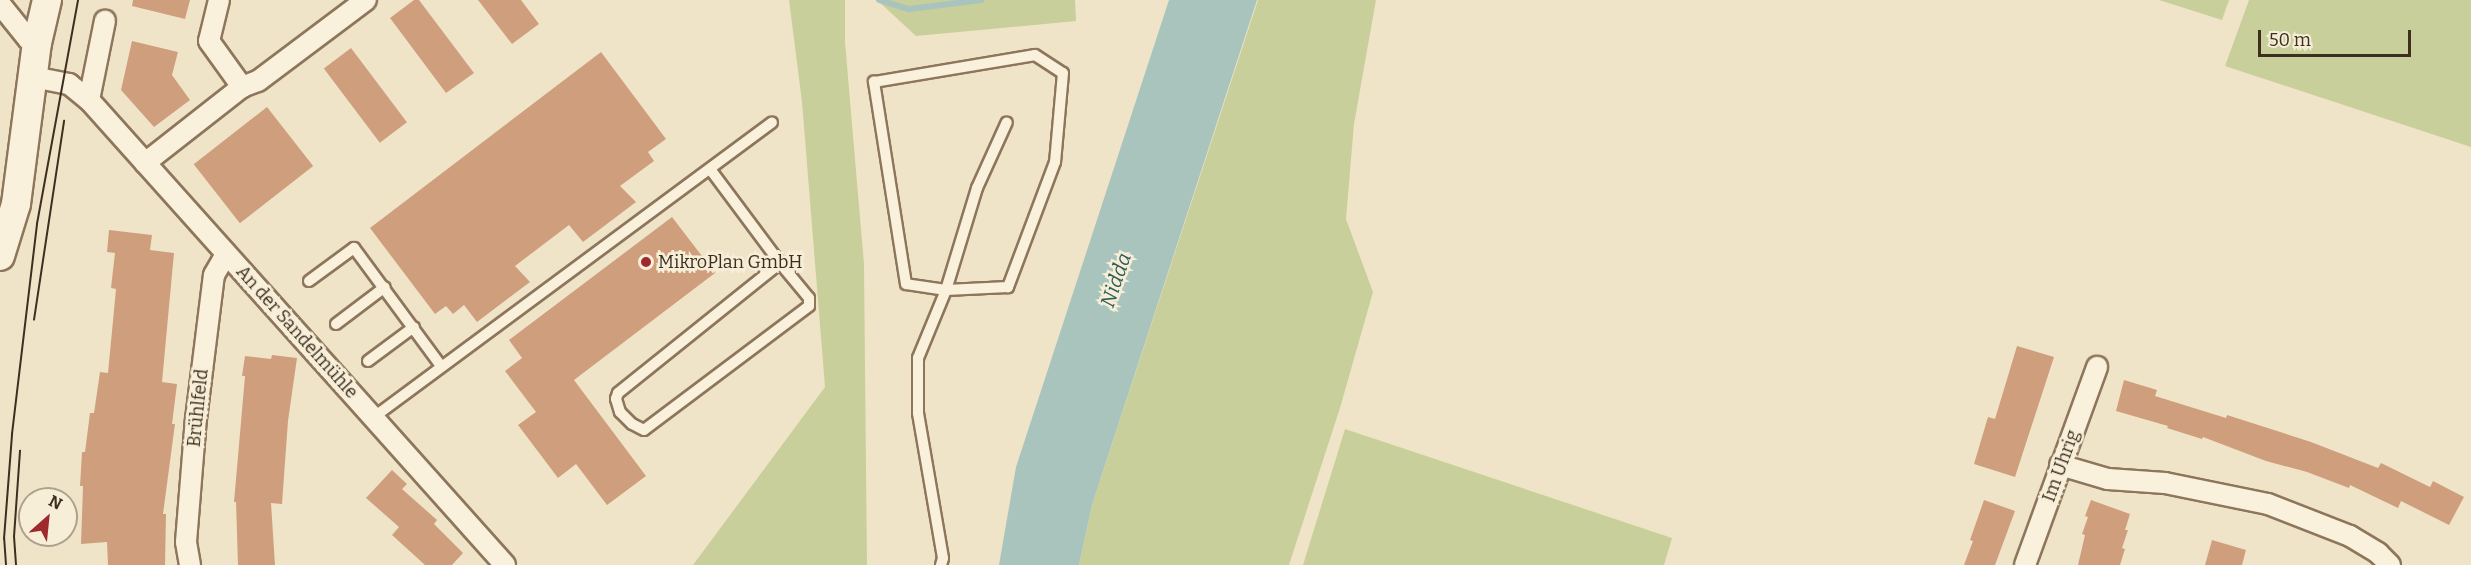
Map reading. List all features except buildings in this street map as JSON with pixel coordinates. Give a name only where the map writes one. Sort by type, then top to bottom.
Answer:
[{"type":"street","points":[[0,256],[16,204],[37,43],[47,0]]},
{"type":"street","points":[[219,0],[209,41],[242,87]]},
{"type":"street","points":[[145,163],[242,87],[258,81],[366,0]]},
{"type":"street","points":[[0,4],[28,39],[37,43]]},
{"type":"street","points":[[89,100],[105,21]]},
{"type":"street","name":"An der Sandelmühle","points":[[33,77],[69,84],[89,100],[505,565]]},
{"type":"street","name":"Brühlfeld","points":[[189,565],[186,542],[196,419],[214,275],[226,254]]},
{"type":"street","name":"Im Uhrig","points":[[2025,565],[2097,367]]},
{"type":"street","points":[[2060,465],[2108,479],[2165,483],[2268,504],[2350,536],[2378,553],[2390,565]]},
{"type":"lane","points":[[1035,55],[1063,73],[1055,162],[1008,287],[946,290],[906,284],[874,82],[1035,55]]},
{"type":"lane","points":[[941,565],[943,558],[918,413],[918,358],[946,290],[976,188],[1007,122]]},
{"type":"lane","points":[[374,417],[772,123]]},
{"type":"lane","points":[[710,169],[780,263],[810,298],[809,306],[644,430],[632,424],[620,412],[616,399],[618,393],[780,263]]},
{"type":"lane","points":[[309,282],[354,248],[385,287],[441,366]]},
{"type":"lane","points":[[336,324],[385,287]]},
{"type":"lane","points":[[368,361],[414,327]]},
{"type":"green space","points":[[789,0],[845,0],[845,42],[864,264],[867,565],[693,565],[825,387],[802,102]]},
{"type":"green space","points":[[877,0],[1075,0],[1076,21],[916,36]]},
{"type":"green space","points":[[1258,0],[1376,0],[1354,124],[1346,219],[1373,292],[1340,408],[1289,565],[1079,565],[1092,505]]},
{"type":"green space","points":[[2159,0],[2229,0],[2222,20]]},
{"type":"green space","points":[[2249,0],[2471,0],[2471,147],[2225,66]]},
{"type":"green space","points":[[1345,429],[1672,538],[1664,565],[1303,565]]},
{"type":"water","name":"Nidda","points":[[1169,0],[1257,0],[1092,505],[1079,565],[999,565],[1016,467]]},
{"type":"waterway","points":[[879,0],[909,9],[981,0]]},
{"type":"tram line","points":[[6,565],[4,539],[12,434],[37,224],[78,0]]},
{"type":"tram line","points":[[34,320],[64,121]]},
{"type":"tram line","points":[[16,565],[14,537],[20,451]]},
{"type":"place","name":"MikroPlan GmbH","points":[[646,262]]}]
